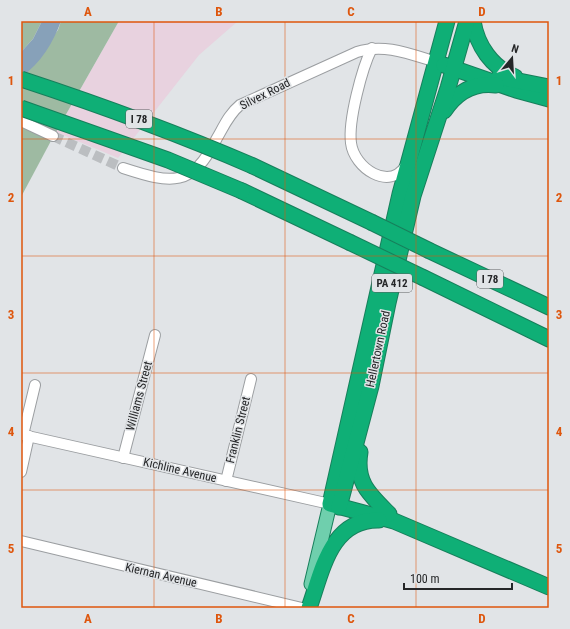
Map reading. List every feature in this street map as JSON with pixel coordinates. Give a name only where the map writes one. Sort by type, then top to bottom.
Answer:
[{"type":"highway","name":"Hellertown Road","points":[[335,503],[334,482],[366,350],[375,303],[411,150],[447,21]]},
{"type":"highway","name":"Hellertown Road","points":[[335,503],[360,426],[410,209],[467,21]]},
{"type":"highway","points":[[473,21],[479,42],[493,61],[510,75],[549,87]]},
{"type":"highway","points":[[436,62],[505,86],[549,99]]},
{"type":"highway","points":[[454,68],[480,74],[531,82]]},
{"type":"highway","name":"I 78","points":[[21,79],[138,118],[254,166],[370,222],[431,247],[549,307]]},
{"type":"highway","points":[[436,126],[448,105],[463,92],[481,85],[505,86]]},
{"type":"highway","name":"I 78","points":[[21,108],[168,160],[242,191],[449,290],[549,340]]},
{"type":"highway","points":[[431,247],[549,297]]},
{"type":"highway","points":[[449,290],[549,344]]},
{"type":"highway","points":[[360,426],[361,438],[358,464],[361,481],[370,495],[392,518],[549,588]]},
{"type":"highway","points":[[335,503],[423,526],[549,580]]},
{"type":"highway","points":[[308,608],[333,545],[341,534],[362,522],[392,518]]},
{"type":"main road","name":"Hellertown Road","points":[[308,608],[335,503]]},
{"type":"street","name":"Silvex Road","points":[[123,168],[168,180],[192,173],[207,159],[228,118],[240,105],[344,57],[372,48],[391,49],[436,62]]},
{"type":"street","points":[[372,48],[365,63],[360,80],[351,130],[352,149],[365,168],[376,174],[389,177],[397,176],[402,172],[411,150]]},
{"type":"street","points":[[21,121],[53,136]]},
{"type":"street","name":"Williams Street","points":[[123,458],[155,335]]},
{"type":"street","name":"Franklin Street","points":[[226,481],[251,379]]},
{"type":"street","points":[[21,472],[29,436],[23,435],[35,385]]},
{"type":"street","name":"Kichline Avenue","points":[[29,436],[226,481],[335,503]]},
{"type":"street","name":"Kiernan Avenue","points":[[21,541],[302,608]]},
{"type":"shaded area","points":[[119,21],[238,21],[199,55],[118,158],[56,132]]},
{"type":"green space","points":[[21,21],[42,21],[33,39],[21,52]]},
{"type":"green space","points":[[61,21],[119,21],[56,132],[33,122],[21,113],[21,77],[58,30]]},
{"type":"green space","points":[[21,127],[52,139],[21,197]]},
{"type":"water","points":[[42,21],[61,21],[46,52],[35,65],[21,77],[21,52],[33,39]]},
{"type":"tunnel","points":[[53,136],[123,168]]}]
